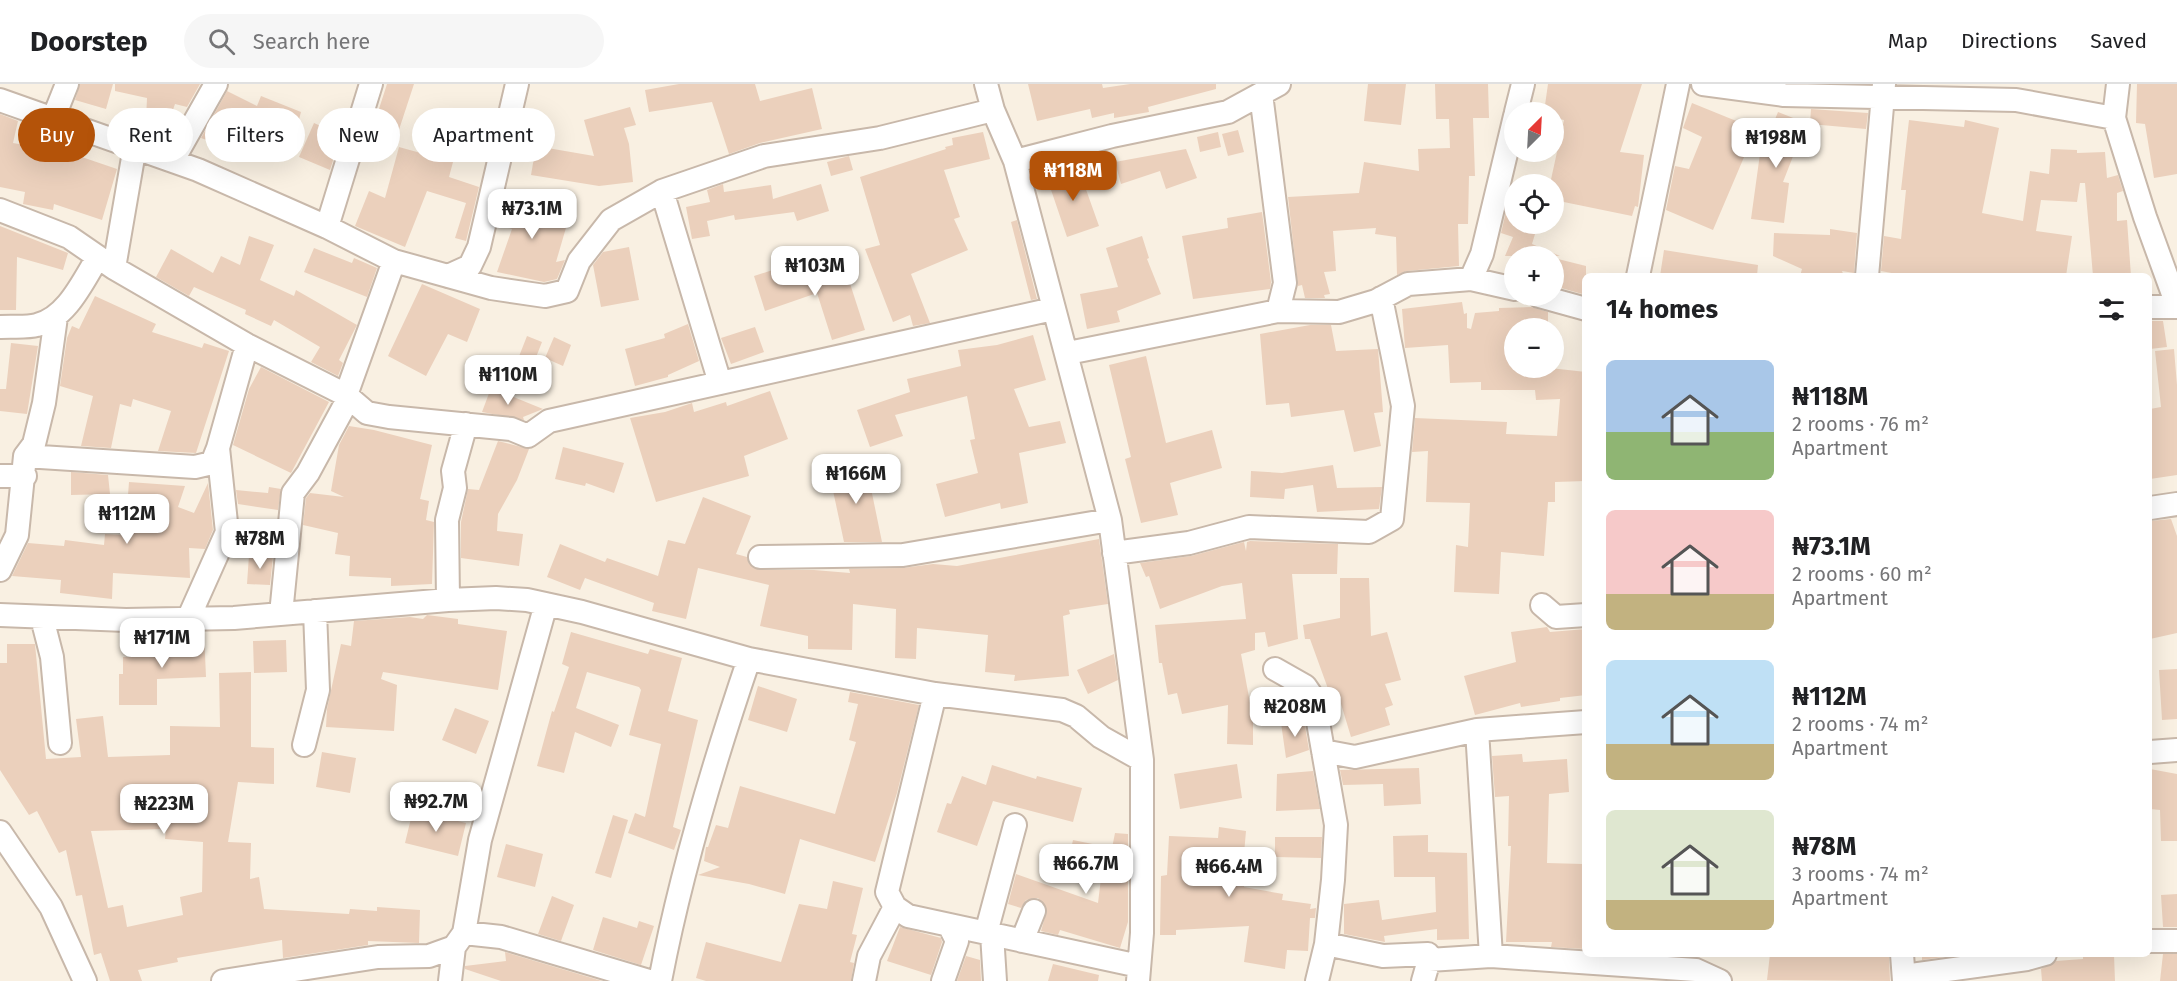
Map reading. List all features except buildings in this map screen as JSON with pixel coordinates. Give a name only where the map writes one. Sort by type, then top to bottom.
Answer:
[{"type":"street","points":[[57,108],[67,84]]},
{"type":"street","points":[[193,125],[216,84]]},
{"type":"street","points":[[327,227],[371,84]]},
{"type":"street","points":[[448,276],[470,266],[479,246],[517,84]]},
{"type":"street","points":[[935,694],[887,892],[895,907],[908,916],[1022,941],[1138,974],[1142,933],[1142,760],[1110,520],[1068,353],[1053,309],[1015,161],[993,110],[986,84]]},
{"type":"street","points":[[1518,102],[1522,84]]},
{"type":"street","points":[[1639,273],[1678,84]]},
{"type":"street","points":[[1703,84],[1784,95],[1884,90],[2016,100],[2114,118]]},
{"type":"street","points":[[2118,84],[2114,118],[2145,217],[2177,306],[2152,307]]},
{"type":"street","points":[[1015,161],[1112,136],[1228,112],[1272,87],[1285,284],[1278,311]]},
{"type":"street","points":[[1867,273],[1884,90]]},
{"type":"street","points":[[0,100],[22,108]]},
{"type":"street","points":[[178,162],[327,227],[394,261],[491,288],[545,296],[567,291],[579,261],[611,220],[662,191],[764,156],[880,138],[993,110]]},
{"type":"street","points":[[1471,279],[1482,254],[1504,161]]},
{"type":"street","points":[[0,327],[37,326],[56,317],[75,293],[106,263],[131,162]]},
{"type":"street","points":[[662,191],[720,383]]},
{"type":"street","points":[[0,210],[69,237],[106,263],[247,345],[345,395],[367,413],[511,429],[528,436],[549,421],[871,347],[1053,309]]},
{"type":"street","points":[[281,614],[293,493],[308,472],[346,403],[345,395],[394,261]]},
{"type":"street","points":[[1068,353],[1278,311],[1339,312],[1381,298],[1408,284],[1471,279],[1504,287]]},
{"type":"street","points":[[1114,553],[1189,543],[1249,528],[1369,532],[1392,519],[1403,406],[1381,298]]},
{"type":"street","points":[[1564,303],[1582,308]]},
{"type":"street","points":[[0,570],[25,466],[34,444],[44,403],[56,317]]},
{"type":"street","points":[[0,476],[25,466],[195,467],[212,464],[247,345]]},
{"type":"street","points":[[448,600],[447,520],[454,488],[453,471],[466,424]]},
{"type":"street","points":[[189,617],[227,532],[218,448]]},
{"type":"street","points":[[2152,508],[2177,504]]},
{"type":"street","points":[[760,557],[903,555],[1110,520]]},
{"type":"street","points":[[0,615],[42,618],[234,618],[448,600],[496,598],[546,604],[749,659],[935,694],[1062,710],[1076,716],[1101,737],[1142,760]]},
{"type":"street","points":[[450,981],[480,840],[546,604]]},
{"type":"street","points":[[1542,605],[1556,617],[1582,615]]},
{"type":"street","points":[[304,745],[318,690],[315,611]]},
{"type":"street","points":[[42,618],[52,657],[60,743]]},
{"type":"street","points":[[660,981],[672,917],[710,773],[749,659]]},
{"type":"street","points":[[1275,669],[1305,686],[1314,699],[1336,825],[1326,944],[1317,981]]},
{"type":"street","points":[[1323,751],[1355,757],[1477,730],[1582,722]]},
{"type":"street","points":[[1477,730],[1491,956]]},
{"type":"street","points":[[2152,752],[2177,750]]},
{"type":"street","points":[[995,981],[989,933],[1015,825]]},
{"type":"street","points":[[0,832],[51,907],[85,981]]},
{"type":"street","points":[[864,981],[869,956],[895,907]]},
{"type":"street","points":[[1022,941],[1034,911]]},
{"type":"street","points":[[943,981],[957,941],[949,925]]},
{"type":"street","points":[[223,981],[378,957],[429,956],[459,940],[501,937],[649,981]]},
{"type":"street","points":[[2152,941],[2177,941]]},
{"type":"street","points":[[1326,944],[1383,956],[1428,954],[1426,970],[1491,956],[1635,974],[1696,962],[1719,981]]},
{"type":"street","points":[[1903,970],[2034,957]]}]
